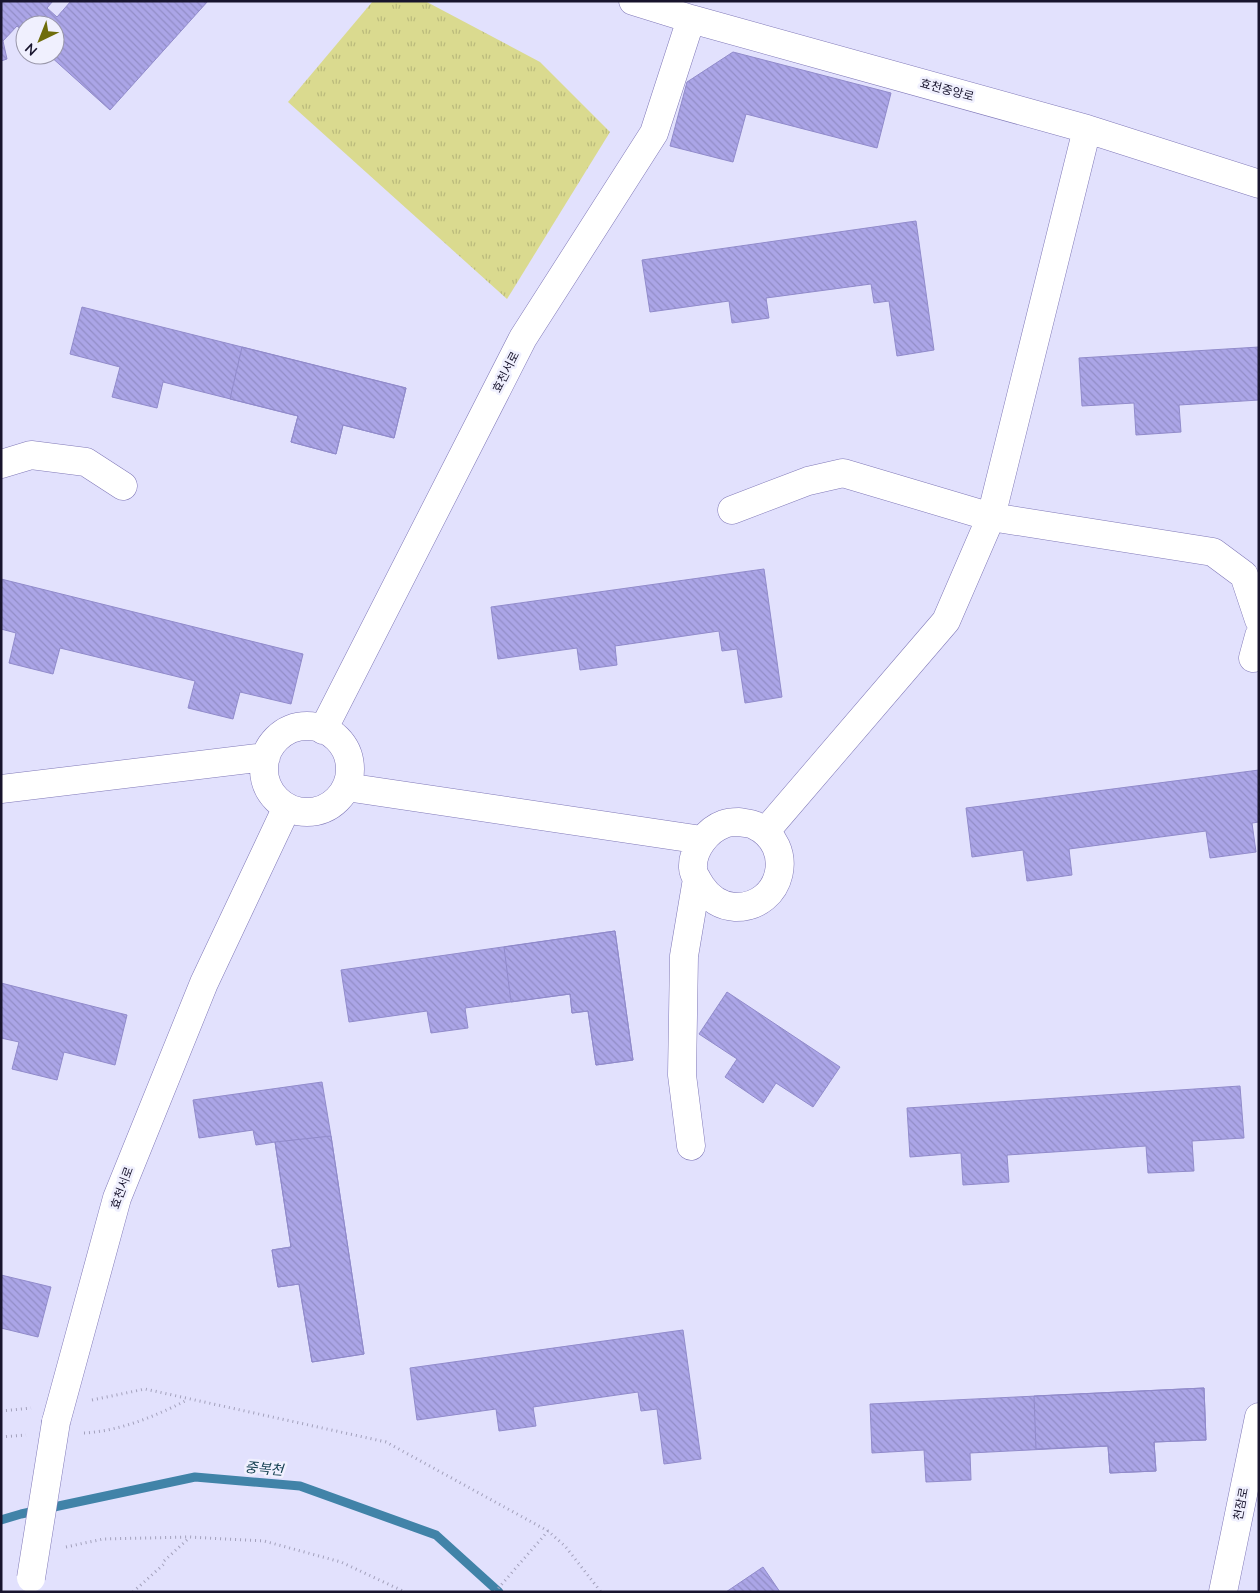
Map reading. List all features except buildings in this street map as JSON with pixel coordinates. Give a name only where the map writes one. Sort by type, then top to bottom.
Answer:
[{"type":"street","name":"효천중앙로","points":[[633,1],[691,19],[1087,129],[1259,184]]},
{"type":"street","name":"효천서로","points":[[323,730],[523,338],[654,133],[691,19]]},
{"type":"street","points":[[765,832],[946,621],[991,517],[1087,129]]},
{"type":"street","points":[[1,464],[31,455],[86,462],[123,486]]},
{"type":"street","points":[[732,510],[808,482],[843,473],[991,517],[1213,552],[1244,575],[1259,620]]},
{"type":"street","points":[[309,726],[323,730],[335,737],[344,747],[349,760],[350,774],[346,787],[338,799],[328,808],[314,812],[300,812],[287,807],[275,798],[268,786],[264,772],[266,757],[272,744],[282,734],[295,728],[309,726]]},
{"type":"street","points":[[1,789],[266,757]]},
{"type":"street","points":[[346,787],[702,840]]},
{"type":"street","name":"효천서로","points":[[30,1585],[50,1421],[117,1198],[204,983],[287,807]]},
{"type":"street","points":[[739,822],[754,825],[765,832],[774,843],[779,856],[780,870],[776,883],[768,894],[758,902],[744,907],[730,906],[717,902],[706,893],[693,869],[696,853],[702,840],[712,830],[725,824],[739,822]]},
{"type":"street","points":[[691,1146],[682,1075],[684,956],[697,879]]},
{"type":"street","name":"천잠로","points":[[1223,1592],[1259,1417]]},
{"type":"path","points":[[1,1436],[145,1389],[386,1442],[548,1531],[566,1546],[601,1592]]},
{"type":"path","points":[[82,1433],[102,1432],[162,1413],[187,1399]]},
{"type":"path","points":[[1,1411],[50,1421]]},
{"type":"path","points":[[495,1592],[548,1531]]},
{"type":"path","points":[[132,1592],[164,1564],[164,1561],[190,1537]]},
{"type":"path","points":[[57,1549],[103,1539],[190,1537],[264,1542],[340,1562],[405,1592]]},
{"type":"green space","points":[[373,1],[425,1],[540,62],[610,132],[507,299],[288,102]]},
{"type":"waterway","name":"중복천","points":[[1,1520],[21,1514],[195,1477],[300,1486],[436,1535],[499,1592]]}]
